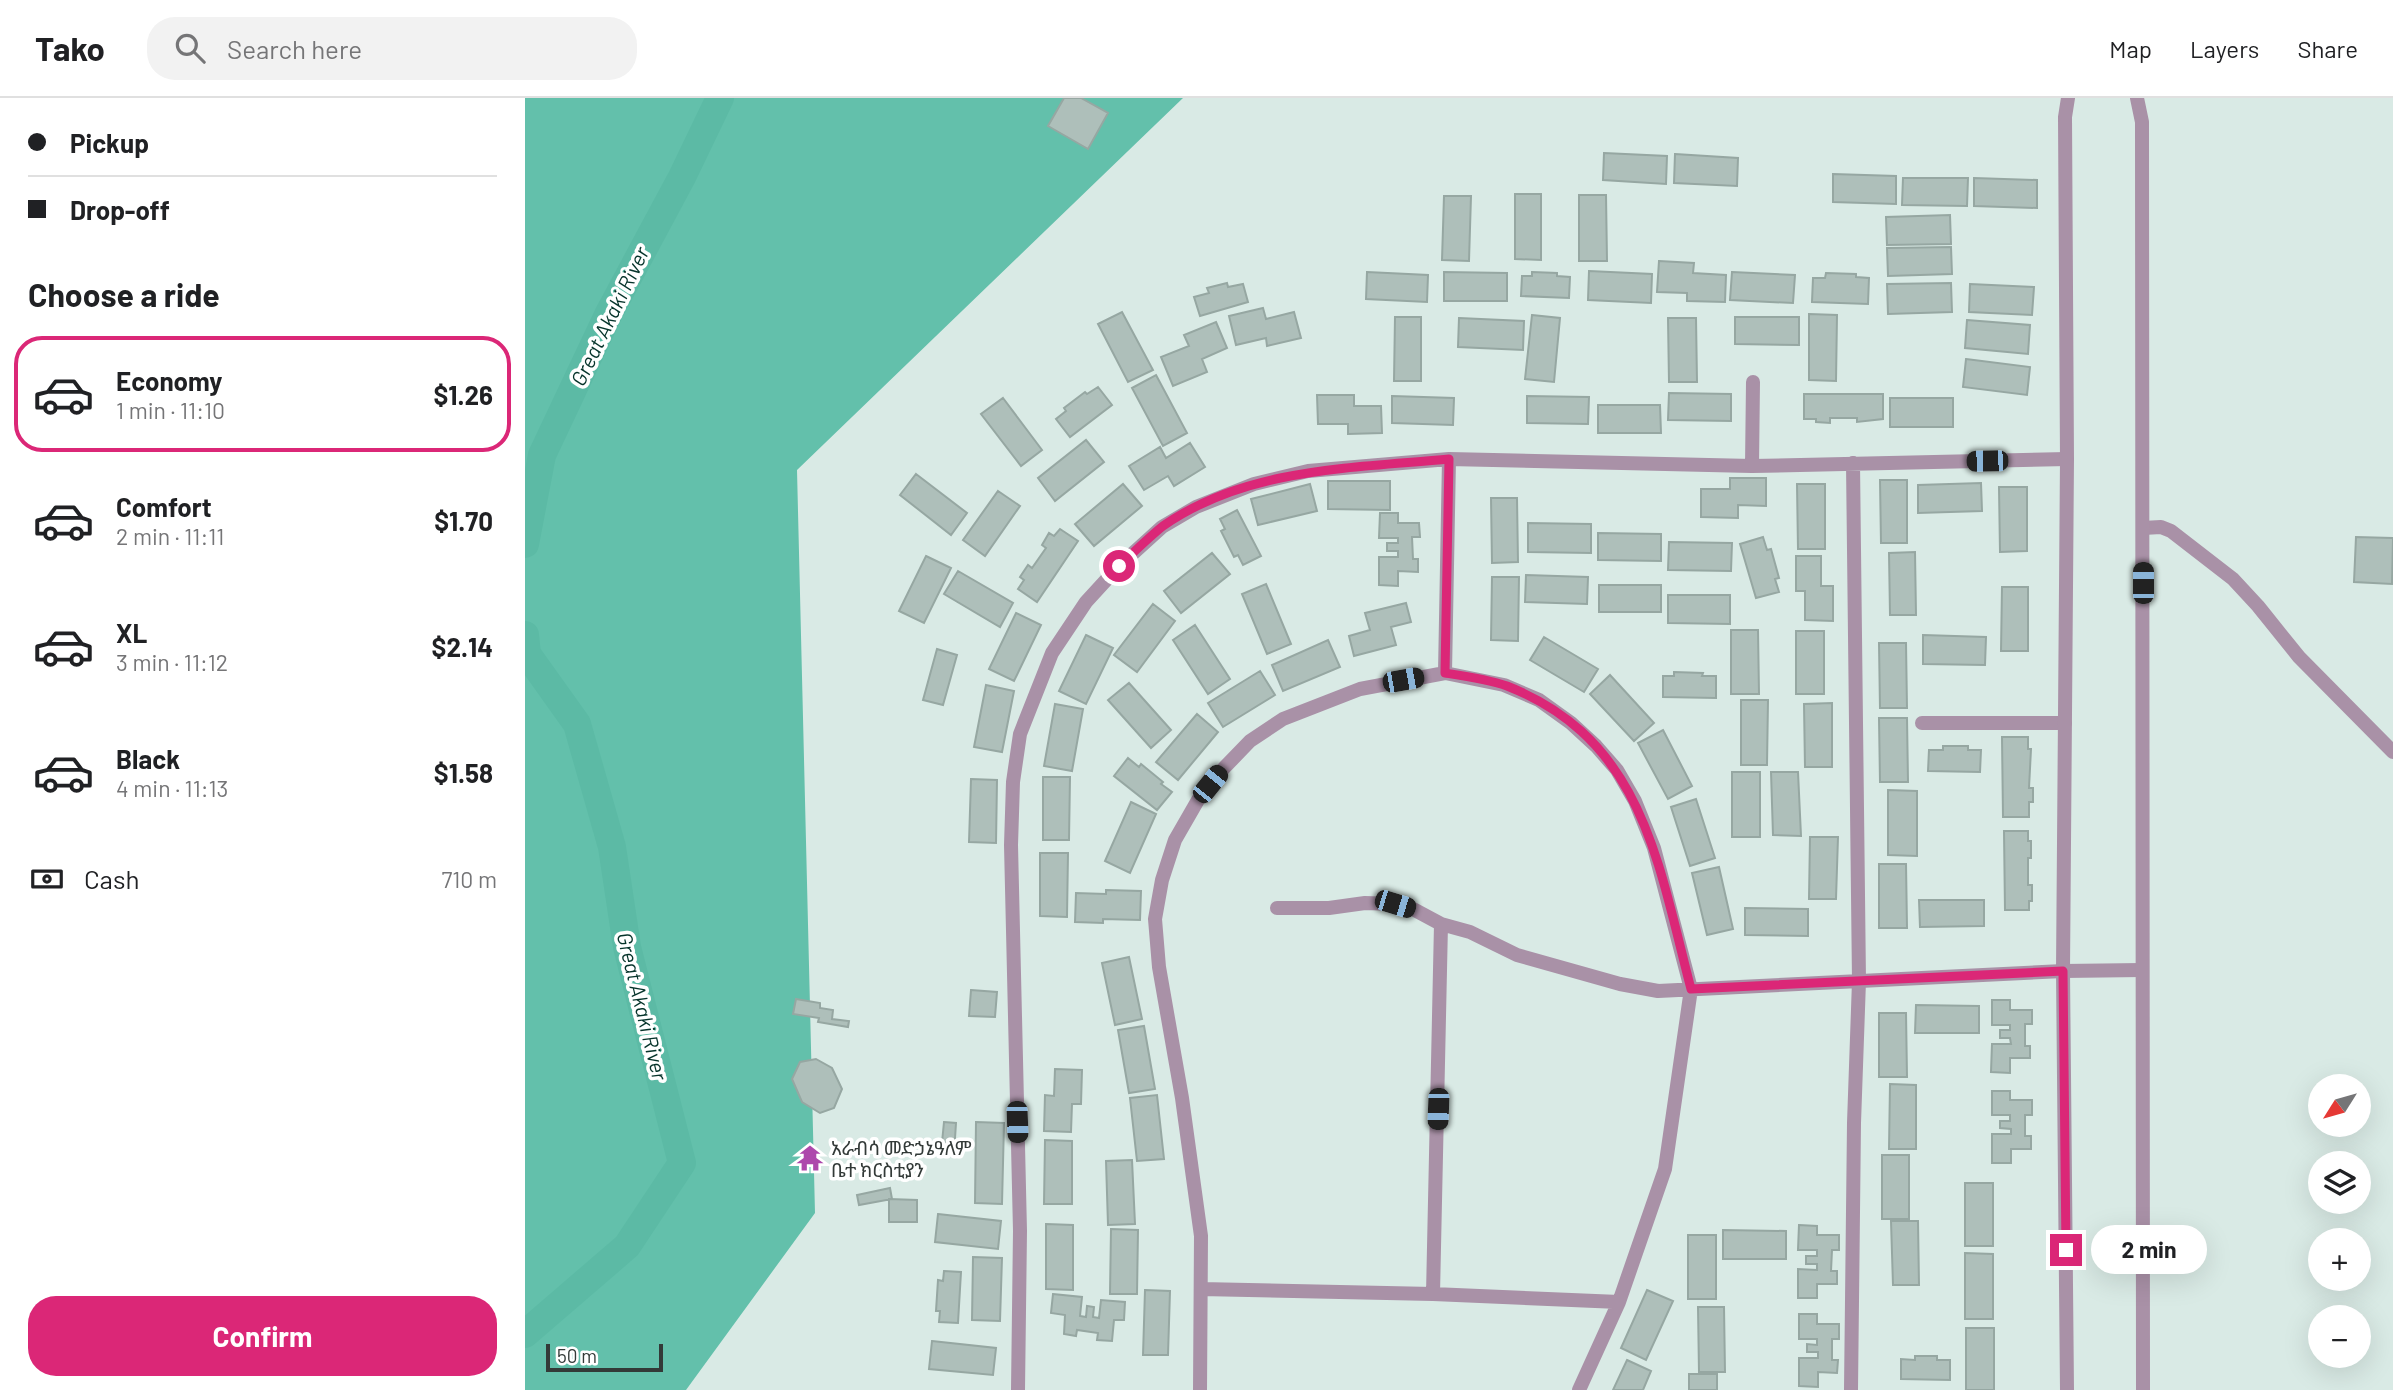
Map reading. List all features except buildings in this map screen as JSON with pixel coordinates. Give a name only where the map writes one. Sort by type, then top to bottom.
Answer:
[{"type":"street","points":[[2067,1390],[2063,971],[2067,459],[2065,117],[2068,98]]},
{"type":"street","points":[[2137,98],[2142,122],[2143,1390]]},
{"type":"street","points":[[1752,466],[1753,382]]},
{"type":"street","points":[[1018,1390],[1020,1231],[1010,845],[1013,782],[1020,734],[1052,653],[1086,602],[1119,566],[1162,527],[1196,507],[1254,484],[1308,471],[1449,459],[1752,466],[2067,459]]},
{"type":"street","points":[[1445,673],[1449,459]]},
{"type":"street","points":[[1851,1390],[1854,1123],[1859,981],[1853,463]]},
{"type":"street","points":[[2143,528],[2161,527],[2171,531],[2233,579],[2299,657],[2393,752]]},
{"type":"street","points":[[1200,1390],[1199,1225],[1154,919],[1162,880],[1175,840],[1198,800],[1223,769],[1250,741],[1283,719],[1360,688],[1445,673],[1504,685],[1539,700],[1579,730],[1616,770],[1635,801],[1654,848],[1691,989],[1665,1169],[1619,1302],[1579,1390]]},
{"type":"street","points":[[1922,723],[2065,723]]},
{"type":"street","points":[[1277,908],[1395,904],[1413,909],[1441,924],[1469,932],[1517,955],[1620,984],[1658,991],[2063,971],[2142,970]]},
{"type":"street","points":[[1433,1294],[1441,924]]},
{"type":"street","points":[[1201,1289],[1433,1294],[1619,1302]]},
{"type":"green space","points":[[525,98],[1183,98],[797,470],[815,1213],[686,1390],[525,1390]]},
{"type":"waterway","name":"Great Akaki River","points":[[525,544],[542,455],[609,313],[682,177],[720,98]]},
{"type":"waterway","name":"Great Akaki River","points":[[525,635],[527,654],[577,724],[612,847],[627,947],[682,1163],[627,1246],[525,1334]]},
{"type":"place","name":"አራብሳ መድኃኔዓለም ቤተ ክርስቲያን","points":[[810,1158]]},
{"type":"route","points":[[1119,566],[1162,527],[1196,507],[1254,484],[1308,471],[1449,459],[1445,673],[1504,685],[1539,700],[1571,723],[1596,746],[1616,770],[1635,801],[1654,848],[1691,989],[2063,971],[2066,1250]]}]
